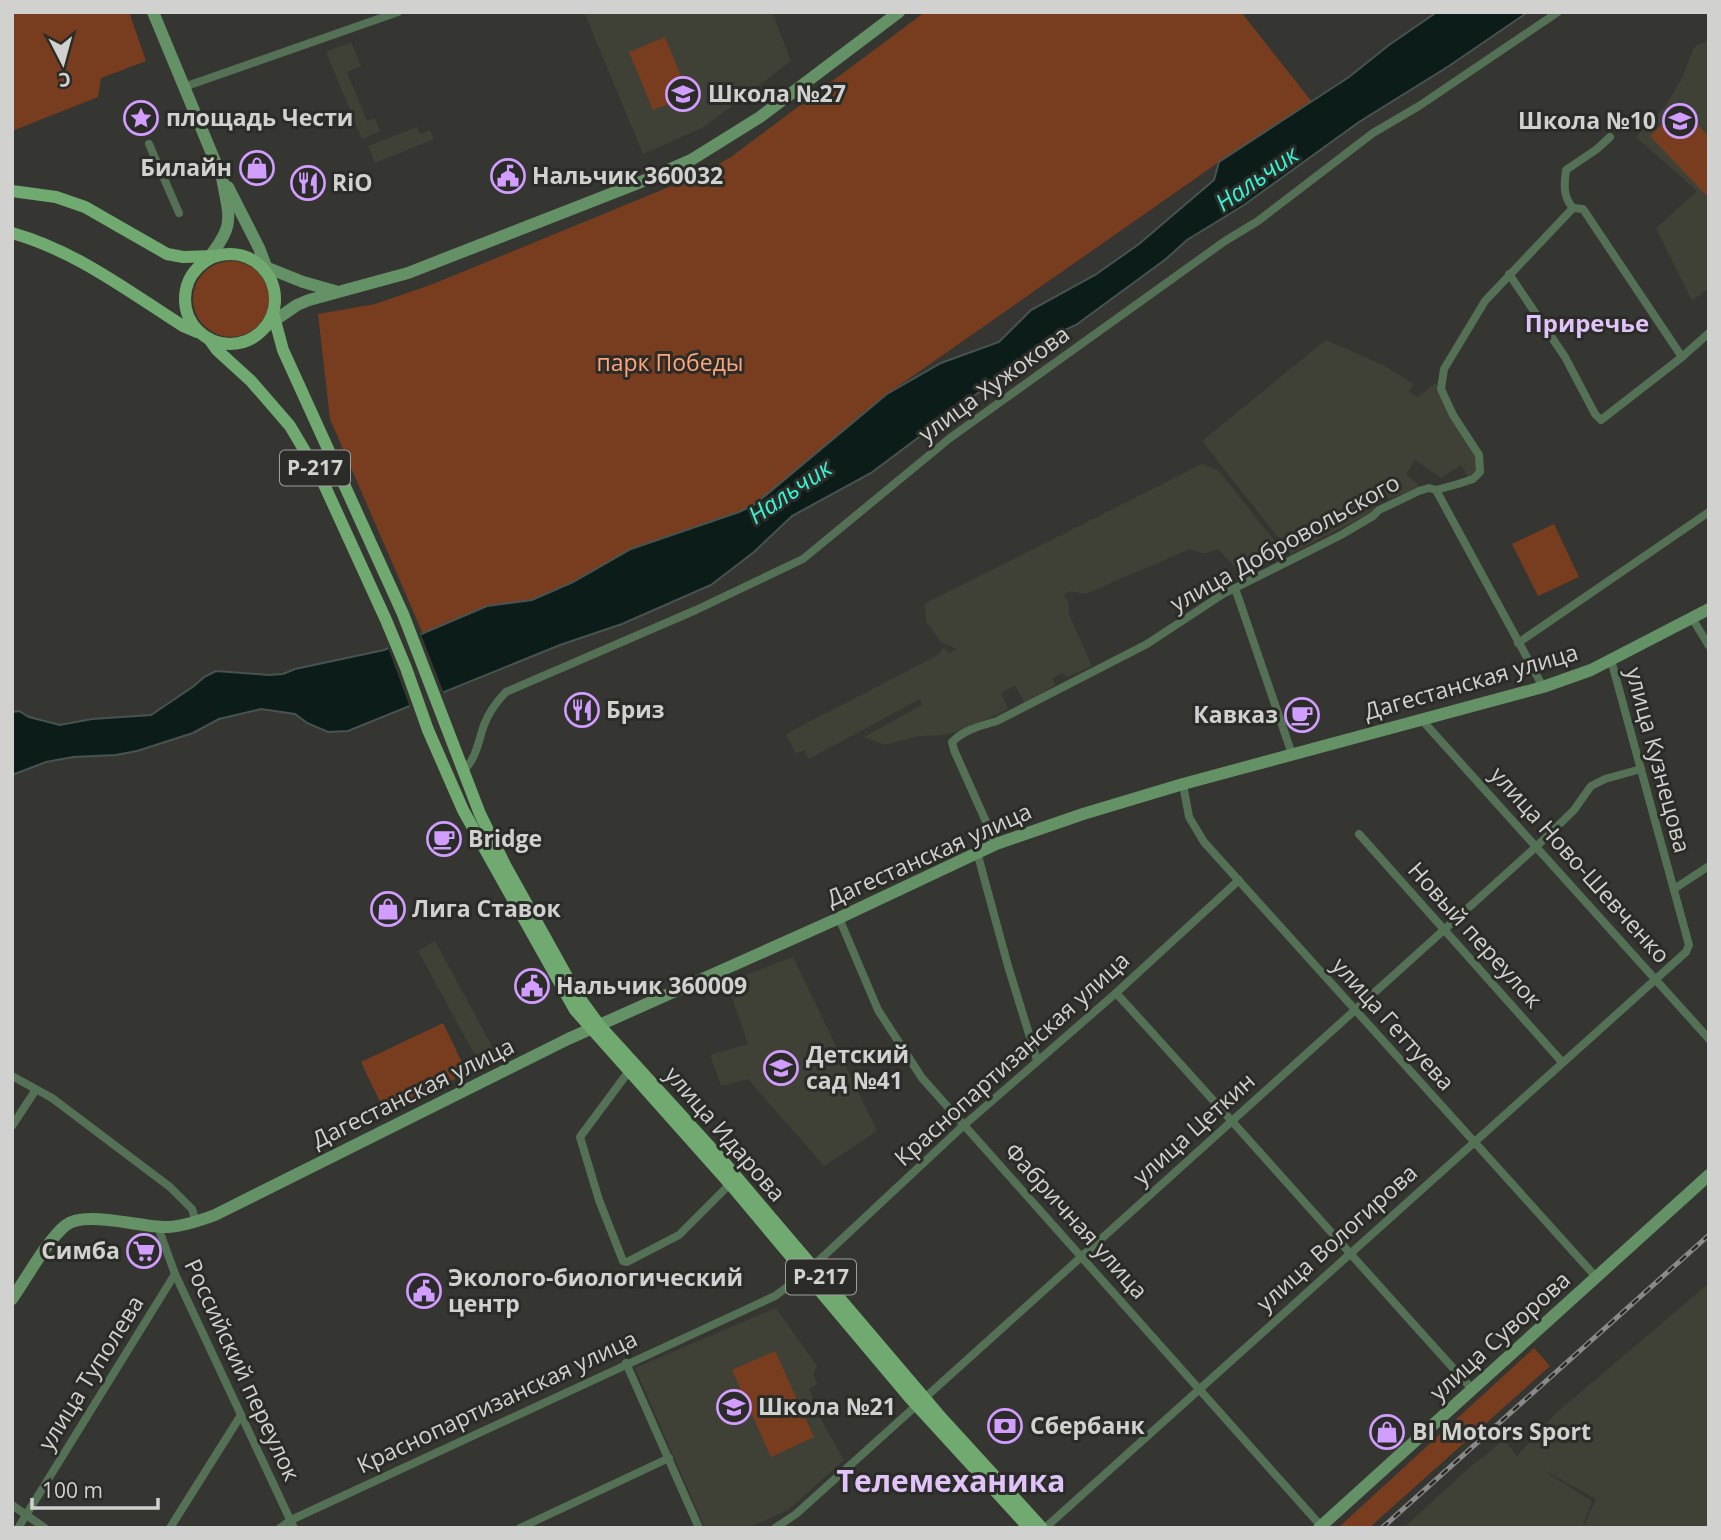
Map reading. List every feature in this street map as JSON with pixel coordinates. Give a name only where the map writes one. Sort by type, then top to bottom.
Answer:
[{"type":"main road","points":[[12,191],[56,197],[85,207],[167,254],[211,258],[224,254],[243,256],[265,270]]},
{"type":"main road","name":"Р-217","points":[[12,233],[46,244],[76,258],[183,326],[229,344],[258,335],[271,320],[275,291],[265,270]]},
{"type":"main road","name":"Р-217","points":[[205,336],[193,325],[185,302],[190,278],[197,268],[211,258]]},
{"type":"main road","name":"улица Идарова","points":[[271,320],[403,614],[480,814],[505,865],[596,1028],[629,1071],[808,1270],[1030,1528]]},
{"type":"main road","name":"улица Идарова","points":[[205,336],[260,391],[300,442],[331,499],[386,620],[428,730],[477,839],[565,992],[723,1161],[808,1270]]},
{"type":"main road","name":"улица Идарова","points":[[921,1403],[1044,1528]]},
{"type":"street","points":[[153,12],[222,178],[231,191],[265,270],[335,291]]},
{"type":"street","points":[[184,88],[398,12]]},
{"type":"street","points":[[271,320],[296,305],[335,291],[365,286],[408,273],[691,160],[760,117],[899,12]]},
{"type":"street","name":"улица Хужокова","points":[[464,770],[476,754],[491,710],[506,692],[696,610],[803,559],[950,438],[1258,221],[1373,133],[1419,106],[1558,12]]},
{"type":"street","points":[[1610,137],[1566,170],[1567,201],[1573,208],[1583,209],[1682,357]]},
{"type":"street","points":[[151,143],[181,212]]},
{"type":"street","points":[[211,258],[226,234],[230,221],[222,178]]},
{"type":"street","name":"улица Добровольского","points":[[996,844],[954,750],[952,742],[965,732],[997,721],[1147,644],[1235,588],[1341,535],[1398,500],[1429,488],[1436,490],[1473,479],[1481,469],[1479,455],[1453,415],[1440,383],[1448,360],[1470,322],[1509,274],[1573,208]]},
{"type":"street","points":[[1509,274],[1565,357],[1595,414],[1601,420],[1709,333]]},
{"type":"street","points":[[1436,490],[1543,687]]},
{"type":"street","points":[[1518,643],[1709,512]]},
{"type":"street","points":[[1235,588],[1292,754]]},
{"type":"street","name":"Дагестанская улица","points":[[12,1299],[59,1232],[71,1221],[88,1219],[158,1227],[196,1222],[596,1028],[996,844],[1183,784],[1543,687],[1591,670],[1709,609]]},
{"type":"street","points":[[1692,618],[1709,646]]},
{"type":"street","name":"улица Кузнецова","points":[[1611,660],[1689,948],[1656,978]]},
{"type":"street","name":"улица Ново-Шевченко","points":[[1421,719],[1709,1040]]},
{"type":"street","name":"улица Цеткин","points":[[775,1528],[796,1514],[921,1403],[1537,846],[1573,810],[1591,786],[1605,779],[1641,769]]},
{"type":"street","name":"улица Геттуева","points":[[1183,784],[1187,809],[1195,830],[1354,1011],[1596,1277]]},
{"type":"street","name":"Новый переулок","points":[[1359,834],[1562,1062]]},
{"type":"street","points":[[977,852],[1037,1060]]},
{"type":"street","points":[[1674,890],[1709,866]]},
{"type":"street","name":"Краснопартизанская улица","points":[[280,1528],[626,1363],[775,1296],[808,1270],[963,1126],[1116,993],[1239,880]]},
{"type":"street","name":"Фабричная улица","points":[[839,918],[878,1010],[922,1078],[1200,1388],[1320,1527]]},
{"type":"street","name":"улица Вологирова","points":[[1044,1528],[1656,978]]},
{"type":"street","points":[[1116,993],[1473,1390]]},
{"type":"street","points":[[629,1071],[580,1136],[619,1258],[623,1262],[678,1235],[730,1184]]},
{"type":"street","name":"Российский переулок","points":[[12,1076],[52,1098],[170,1187],[192,1209],[196,1222]]},
{"type":"street","points":[[12,1126],[35,1091]]},
{"type":"street","name":"улица Суворова","points":[[1320,1527],[1709,1175]]},
{"type":"street","name":"Российский переулок","points":[[158,1227],[175,1274],[292,1524]]},
{"type":"street","name":"улица Туполева","points":[[18,1528],[175,1274]]},
{"type":"street","points":[[626,1363],[699,1528]]},
{"type":"street","points":[[170,1528],[241,1415]]},
{"type":"street","points":[[520,1528],[668,1458]]},
{"type":"street","points":[[12,1505],[45,1528]]},
{"type":"shaded area","name":"Школа №27","points":[[584,12],[772,12],[791,61],[704,127],[643,154]]},
{"type":"shaded area","name":"Школа №10","points":[[1709,40],[1709,288],[1692,301],[1656,228],[1697,191],[1636,137],[1666,105],[1682,78],[1694,47]]},
{"type":"shaded area","points":[[351,42],[361,66],[347,72],[367,121],[375,118],[380,131],[362,139],[326,52]]},
{"type":"shaded area","points":[[417,127],[420,134],[430,130],[434,139],[375,163],[368,146]]},
{"type":"shaded area","points":[[1326,340],[1383,365],[1413,384],[1409,392],[1418,397],[1436,383],[1447,407],[1476,453],[1480,468],[1468,477],[1461,465],[1441,478],[1415,460],[1406,474],[1421,487],[1380,502],[1370,513],[1291,554],[1202,441]]},
{"type":"shaded area","points":[[1202,464],[1219,471],[1281,549],[1266,558],[1236,568],[1218,549],[1204,554],[1190,549],[1085,594],[1071,591],[1063,595],[1068,601],[1069,614],[1092,666],[1067,677],[1063,673],[1052,678],[1055,685],[1025,703],[1015,685],[1001,693],[1008,709],[965,730],[943,735],[919,736],[884,745],[864,737],[922,705],[920,699],[809,759],[804,750],[796,754],[786,734],[938,655],[943,648],[950,653],[957,649],[941,642],[927,623],[924,604]]},
{"type":"shaded area","points":[[435,941],[500,1061],[483,1070],[418,951]]},
{"type":"shaded area","name":"Детский сад №41","points":[[793,957],[877,1131],[824,1166],[748,1079],[721,1086],[710,1055],[748,1044],[727,982]]},
{"type":"shaded area","points":[[1709,1283],[1709,1528],[1583,1528],[1596,1499],[1538,1467],[1592,1501],[1582,1528],[1403,1528],[1504,1440],[1517,1456],[1554,1415]]},
{"type":"shaded area","name":"Школа №21","points":[[776,1308],[817,1366],[813,1374],[817,1384],[809,1389],[824,1425],[844,1460],[788,1510],[748,1528],[705,1528],[635,1368]]},
{"type":"green space","points":[[12,12],[129,12],[146,61],[101,78],[98,97],[12,131]]},
{"type":"green space","name":"парк Победы","points":[[925,12],[1241,12],[1312,102],[1219,162],[887,394],[754,505],[631,549],[573,582],[532,600],[487,606],[423,634],[330,419],[318,314],[375,304],[433,284],[703,173],[731,157]]},
{"type":"green space","points":[[665,37],[689,96],[653,110],[629,52]]},
{"type":"green space","points":[[1681,107],[1709,137],[1709,192],[1706,195],[1650,136]]},
{"type":"green space","points":[[231,261],[246,264],[258,272],[266,284],[269,299],[266,314],[258,326],[246,334],[231,337],[216,334],[204,326],[196,314],[193,299],[196,284],[204,272],[216,264]]},
{"type":"green space","points":[[1554,524],[1579,577],[1538,596],[1512,544]]},
{"type":"green space","points":[[443,1023],[467,1073],[385,1112],[361,1062]]},
{"type":"green space","points":[[1534,1348],[1550,1366],[1369,1528],[1338,1528]]},
{"type":"green space","points":[[775,1351],[814,1437],[771,1457],[732,1370]]},
{"type":"water","name":"Нальчик","points":[[1437,12],[1528,12],[1449,66],[1359,122],[1244,205],[1187,240],[1166,259],[1076,325],[1058,333],[871,473],[792,516],[754,552],[711,585],[622,624],[560,645],[348,731],[328,732],[307,723],[295,714],[261,709],[219,719],[193,733],[137,751],[46,762],[12,775],[12,712],[19,711],[29,717],[60,725],[92,719],[151,715],[216,671],[283,674],[384,650],[487,606],[532,600],[573,582],[631,549],[754,505],[887,394],[941,363],[999,342],[1031,310],[1095,275],[1139,244],[1214,180],[1219,162],[1349,77]]},
{"type":"pier","points":[[420,632],[445,696],[411,710],[387,645]]},
{"type":"railway","points":[[1382,1528],[1709,1235]]},
{"type":"place","name":"Школа №27","points":[[683,94]]},
{"type":"place","name":"площадь Чести","points":[[141,118]]},
{"type":"place","name":"Школа №10","points":[[1680,121]]},
{"type":"place","name":"Билайн","points":[[257,168]]},
{"type":"place","name":"Нальчик 360032","points":[[508,176]]},
{"type":"place","name":"RiO","points":[[308,183]]},
{"type":"place","name":"Бриз","points":[[582,710]]},
{"type":"place","name":"Кавказ","points":[[1302,715]]},
{"type":"place","name":"Bridge","points":[[444,839]]},
{"type":"place","name":"Лига Ставок","points":[[388,909]]},
{"type":"place","name":"Нальчик 360009","points":[[532,986]]},
{"type":"place","name":"Детский сад №41","points":[[781,1068]]},
{"type":"place","name":"Симба","points":[[144,1251]]},
{"type":"place","name":"Эколого-биологический центр","points":[[424,1291]]},
{"type":"place","name":"Школа №21","points":[[734,1407]]},
{"type":"place","name":"Сбербанк","points":[[1005,1426]]},
{"type":"place","name":"BI Motors Sport","points":[[1387,1432]]},
{"type":"district","name":"Приречье","points":[[1587,324]]},
{"type":"district","name":"Телемеханика","points":[[951,1482]]}]
